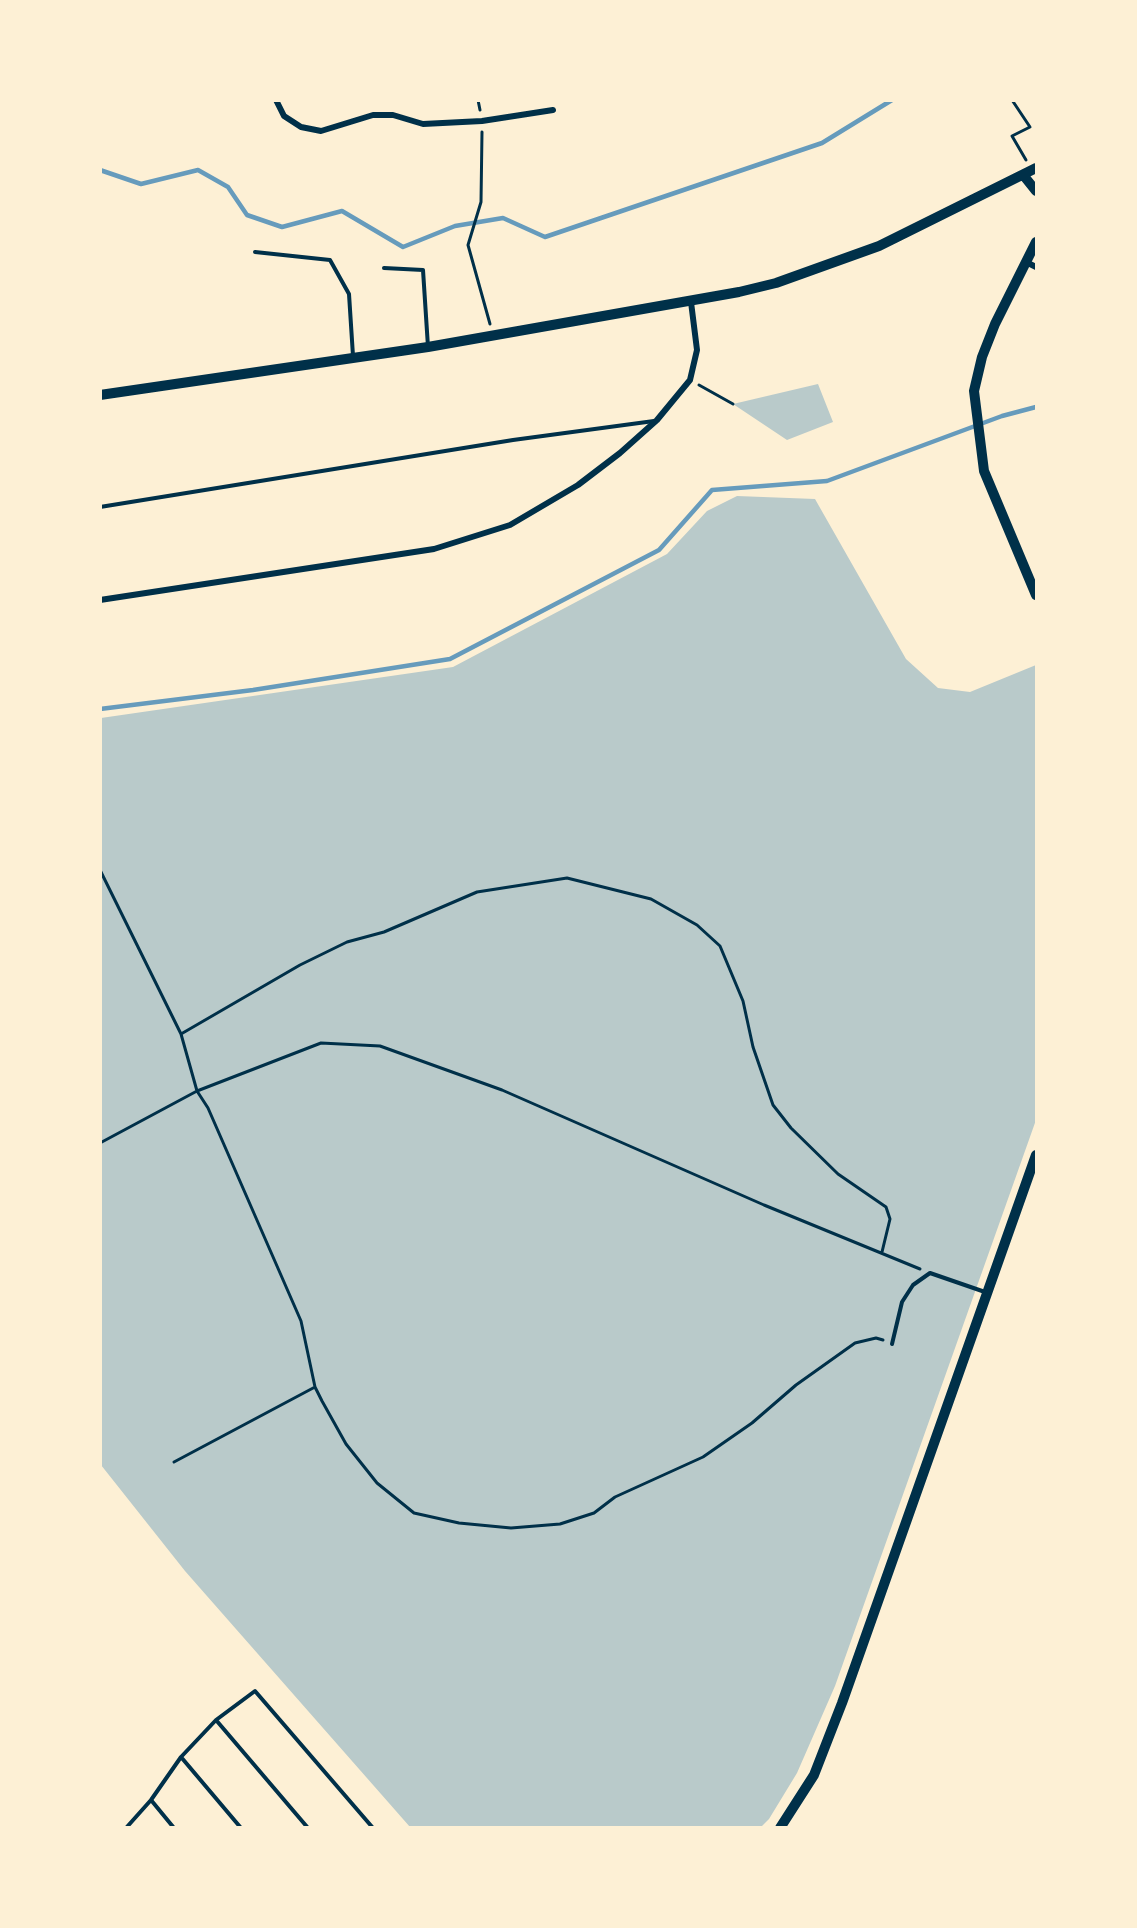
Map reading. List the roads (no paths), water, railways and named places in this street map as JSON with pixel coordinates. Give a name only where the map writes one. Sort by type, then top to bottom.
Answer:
[{"type":"street","points":[[276,100],[284,116],[301,127],[321,132],[373,115],[393,115],[423,124],[482,120],[553,110]]},
{"type":"street","points":[[100,395],[428,347],[691,302],[776,283],[837,263],[879,246],[1031,171],[1036,191]]},
{"type":"street","points":[[1036,242],[1031,264],[991,335],[974,391],[984,471],[1036,595]]},
{"type":"street","points":[[100,600],[434,549],[510,525],[578,485],[657,420],[690,380],[696,350],[691,302]]},
{"type":"street","points":[[780,1827],[814,1775],[842,1703],[1036,1155]]},
{"type":"lane","points":[[255,252],[330,260],[349,294],[353,357]]},
{"type":"lane","points":[[384,268],[423,270],[428,347]]},
{"type":"lane","points":[[100,507],[513,440],[657,420]]},
{"type":"lane","points":[[892,1344],[903,1302],[913,1285],[930,1273],[988,1294]]},
{"type":"lane","points":[[126,1827],[150,1800],[181,1757],[216,1720],[255,1690],[373,1827]]},
{"type":"lane","points":[[216,1720],[308,1827]]},
{"type":"lane","points":[[181,1757],[241,1827]]},
{"type":"lane","points":[[150,1800],[174,1827]]},
{"type":"waterway","points":[[100,170],[141,184],[198,170],[228,187],[247,215],[282,227],[342,211],[403,247],[455,226],[503,218],[545,237],[822,143],[892,100]]},
{"type":"waterway","points":[[100,709],[253,690],[450,659],[659,550],[712,490],[827,481],[1002,416],[1036,407]]}]
